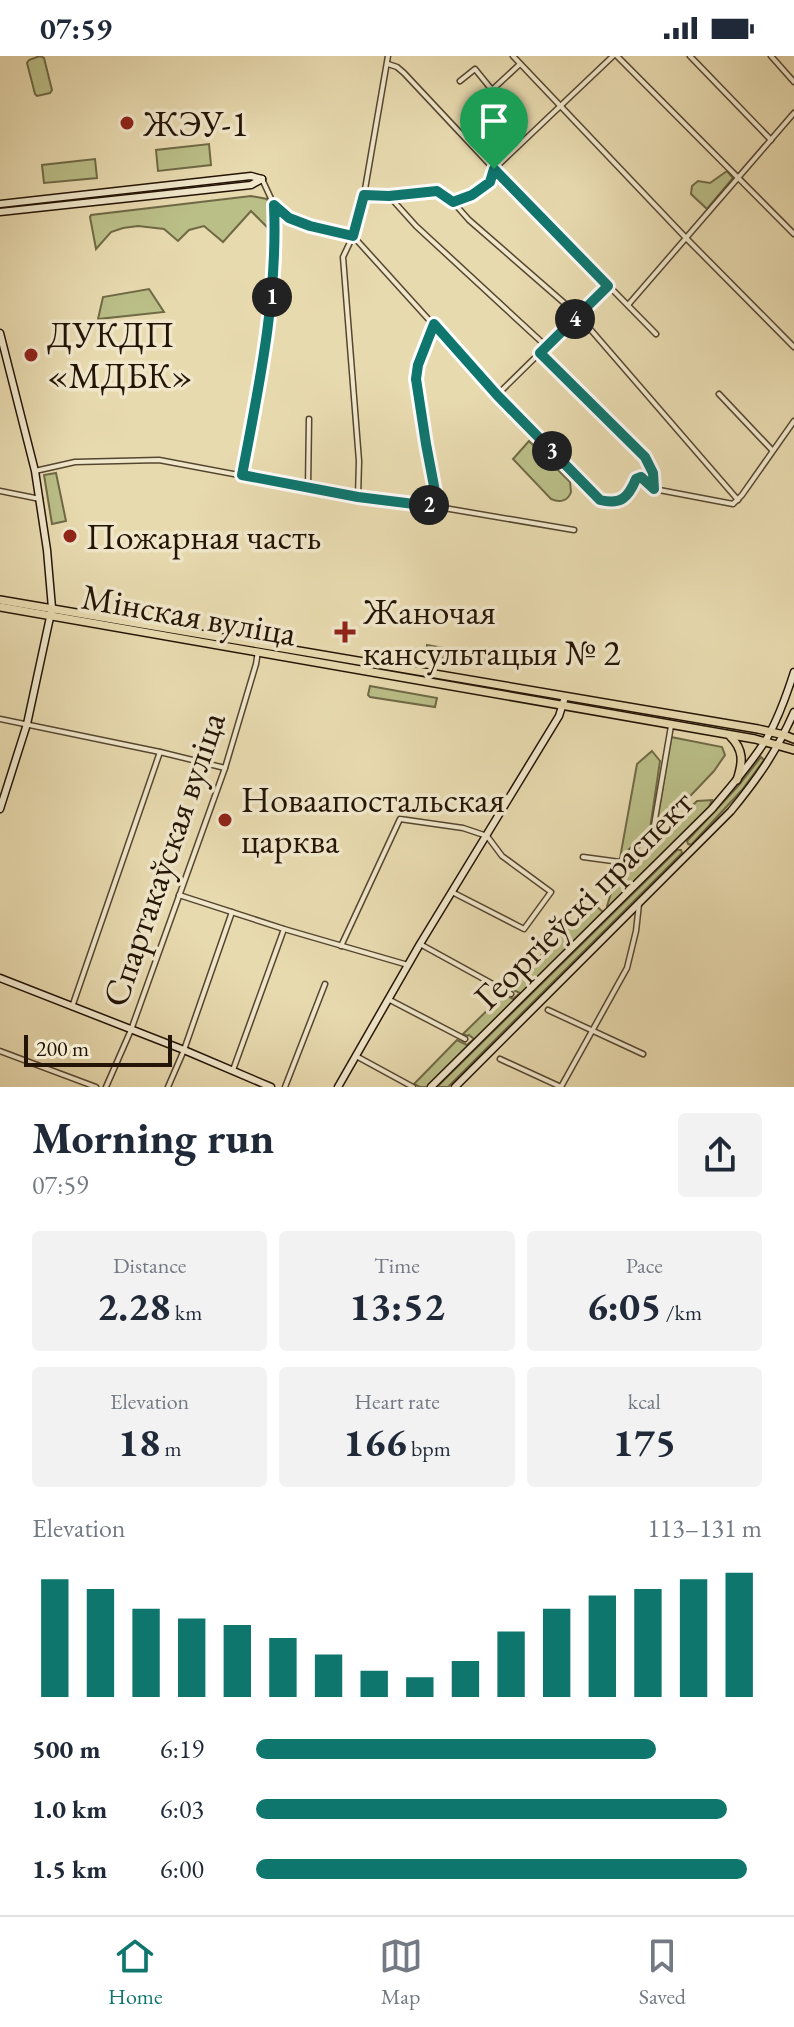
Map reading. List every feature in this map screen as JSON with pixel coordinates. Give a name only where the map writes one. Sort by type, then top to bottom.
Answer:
[{"type":"main road","points":[[0,204],[251,176],[262,179]]},
{"type":"main road","points":[[0,212],[251,185],[262,179]]},
{"type":"main road","points":[[0,333],[35,471],[52,612],[27,724],[0,809]]},
{"type":"main road","name":"Мінская вуліца","points":[[0,600],[257,653],[765,741],[794,750]]},
{"type":"main road","name":"Мінская вуліца","points":[[0,607],[52,612],[259,644],[770,732],[794,739]]},
{"type":"main road","name":"Георгіеўскі праспект","points":[[431,1087],[680,842],[737,780],[770,732],[794,672]]},
{"type":"main road","points":[[338,1087],[420,944],[559,716],[565,697]]},
{"type":"main road","name":"Георгіеўскі праспект","points":[[455,1087],[731,811],[779,744],[794,712]]},
{"type":"main road","points":[[729,735],[742,754],[737,780]]},
{"type":"main road","points":[[680,842],[690,852]]},
{"type":"main road","points":[[0,978],[271,1087]]},
{"type":"street","points":[[358,497],[359,461],[343,257],[353,236],[364,195],[388,56]]},
{"type":"street","points":[[513,56],[794,347]]},
{"type":"street","points":[[453,202],[472,195],[490,182],[494,169],[615,56],[794,234]]},
{"type":"street","points":[[690,56],[771,140]]},
{"type":"street","points":[[771,56],[794,82]]},
{"type":"street","points":[[387,63],[404,73],[656,334]]},
{"type":"street","points":[[460,81],[475,69],[492,90],[520,64]]},
{"type":"street","points":[[628,305],[794,113]]},
{"type":"street","points":[[262,179],[274,205],[289,218],[353,236],[497,395],[600,500],[617,502],[624,499],[636,479],[641,477],[654,489],[736,502]]},
{"type":"street","points":[[364,195],[437,191],[453,202],[469,220],[578,315],[736,502]]},
{"type":"street","points":[[389,196],[416,226],[546,346]]},
{"type":"street","points":[[242,475],[272,300],[274,205]]},
{"type":"street","points":[[497,395],[608,286]]},
{"type":"street","points":[[434,324],[418,365],[416,379],[438,507]]},
{"type":"street","points":[[540,353],[645,457],[653,473],[654,489]]},
{"type":"street","points":[[719,394],[773,450]]},
{"type":"street","points":[[308,488],[309,419]]},
{"type":"street","points":[[736,502],[794,421]]},
{"type":"street","points":[[35,471],[75,462],[159,460],[358,497],[574,530]]},
{"type":"street","points":[[0,491],[40,499]]},
{"type":"street","name":"Спартакаўская вуліца","points":[[106,1087],[131,1030],[225,768],[259,644]]},
{"type":"street","points":[[0,719],[225,768]]},
{"type":"street","points":[[583,857],[620,862],[653,831],[671,725]]},
{"type":"street","points":[[72,1007],[160,752]]},
{"type":"street","points":[[341,946],[400,819],[463,828],[487,836],[502,856],[551,892],[524,929],[452,892]]},
{"type":"street","points":[[179,895],[408,965]]},
{"type":"street","points":[[500,1059],[561,1087],[627,968],[639,902]]},
{"type":"street","points":[[168,1087],[232,912]]},
{"type":"street","points":[[233,1071],[284,929]]},
{"type":"street","points":[[420,944],[511,994]]},
{"type":"street","points":[[285,1087],[325,984]]},
{"type":"street","points":[[388,999],[465,1039]]},
{"type":"street","points":[[548,1010],[643,1054]]},
{"type":"street","points":[[0,1051],[96,1087]]},
{"type":"street","points":[[356,1056],[413,1087]]},
{"type":"green space","points":[[40,56],[44,58],[52,90],[37,96],[27,63]]},
{"type":"green space","points":[[209,144],[211,165],[158,171],[156,150]]},
{"type":"green space","points":[[95,159],[97,178],[44,183],[42,165]]},
{"type":"green space","points":[[727,171],[733,178],[707,209],[691,194],[692,186],[698,181],[710,183]]},
{"type":"green space","points":[[251,196],[267,199],[271,210],[271,231],[251,211],[223,242],[204,226],[189,230],[178,241],[164,229],[138,226],[111,232],[96,249],[91,215]]},
{"type":"green space","points":[[149,289],[164,312],[98,319],[103,297]]},
{"type":"green space","points":[[529,441],[570,482],[571,492],[566,499],[551,499],[513,459]]},
{"type":"green space","points":[[56,473],[66,521],[52,524],[44,475]]},
{"type":"green space","points":[[427,645],[494,657],[492,666],[426,655]]},
{"type":"green space","points":[[370,686],[437,698],[435,707],[370,697]]},
{"type":"green space","points":[[671,737],[722,747],[725,755],[714,771],[655,833]]},
{"type":"green space","points":[[652,751],[660,761],[650,829],[620,858],[637,764]]},
{"type":"green space","points":[[761,757],[764,760],[742,790],[691,845],[688,844],[687,841]]},
{"type":"green space","points":[[712,800],[709,807],[608,907],[615,881],[697,801]]},
{"type":"green space","points":[[677,850],[682,853],[448,1087],[437,1087]]},
{"type":"green space","points":[[593,903],[603,912],[427,1087],[414,1084],[457,1040],[467,1045],[474,1039],[463,1034],[504,994],[513,999],[520,993],[509,988]]},
{"type":"place","name":"ЖЭУ-1","points":[[127,123]]},
{"type":"place","name":"ДУКДП «МДБК»","points":[[31,355]]},
{"type":"place","name":"Пожарная часть","points":[[70,536]]},
{"type":"place","name":"Жаночая кансультацыя № 2","points":[[345,632]]},
{"type":"place","name":"Новаапостальская царква","points":[[225,820]]},
{"type":"route","points":[[494,169],[608,286],[540,353],[645,457],[653,473],[654,489],[641,477],[636,479],[624,499],[609,503],[600,500],[497,395],[434,324],[418,365],[416,379],[438,507],[358,497],[242,475],[272,300],[274,205],[289,218],[353,236],[364,195],[437,191],[453,202],[472,195],[490,182],[494,169]]}]
